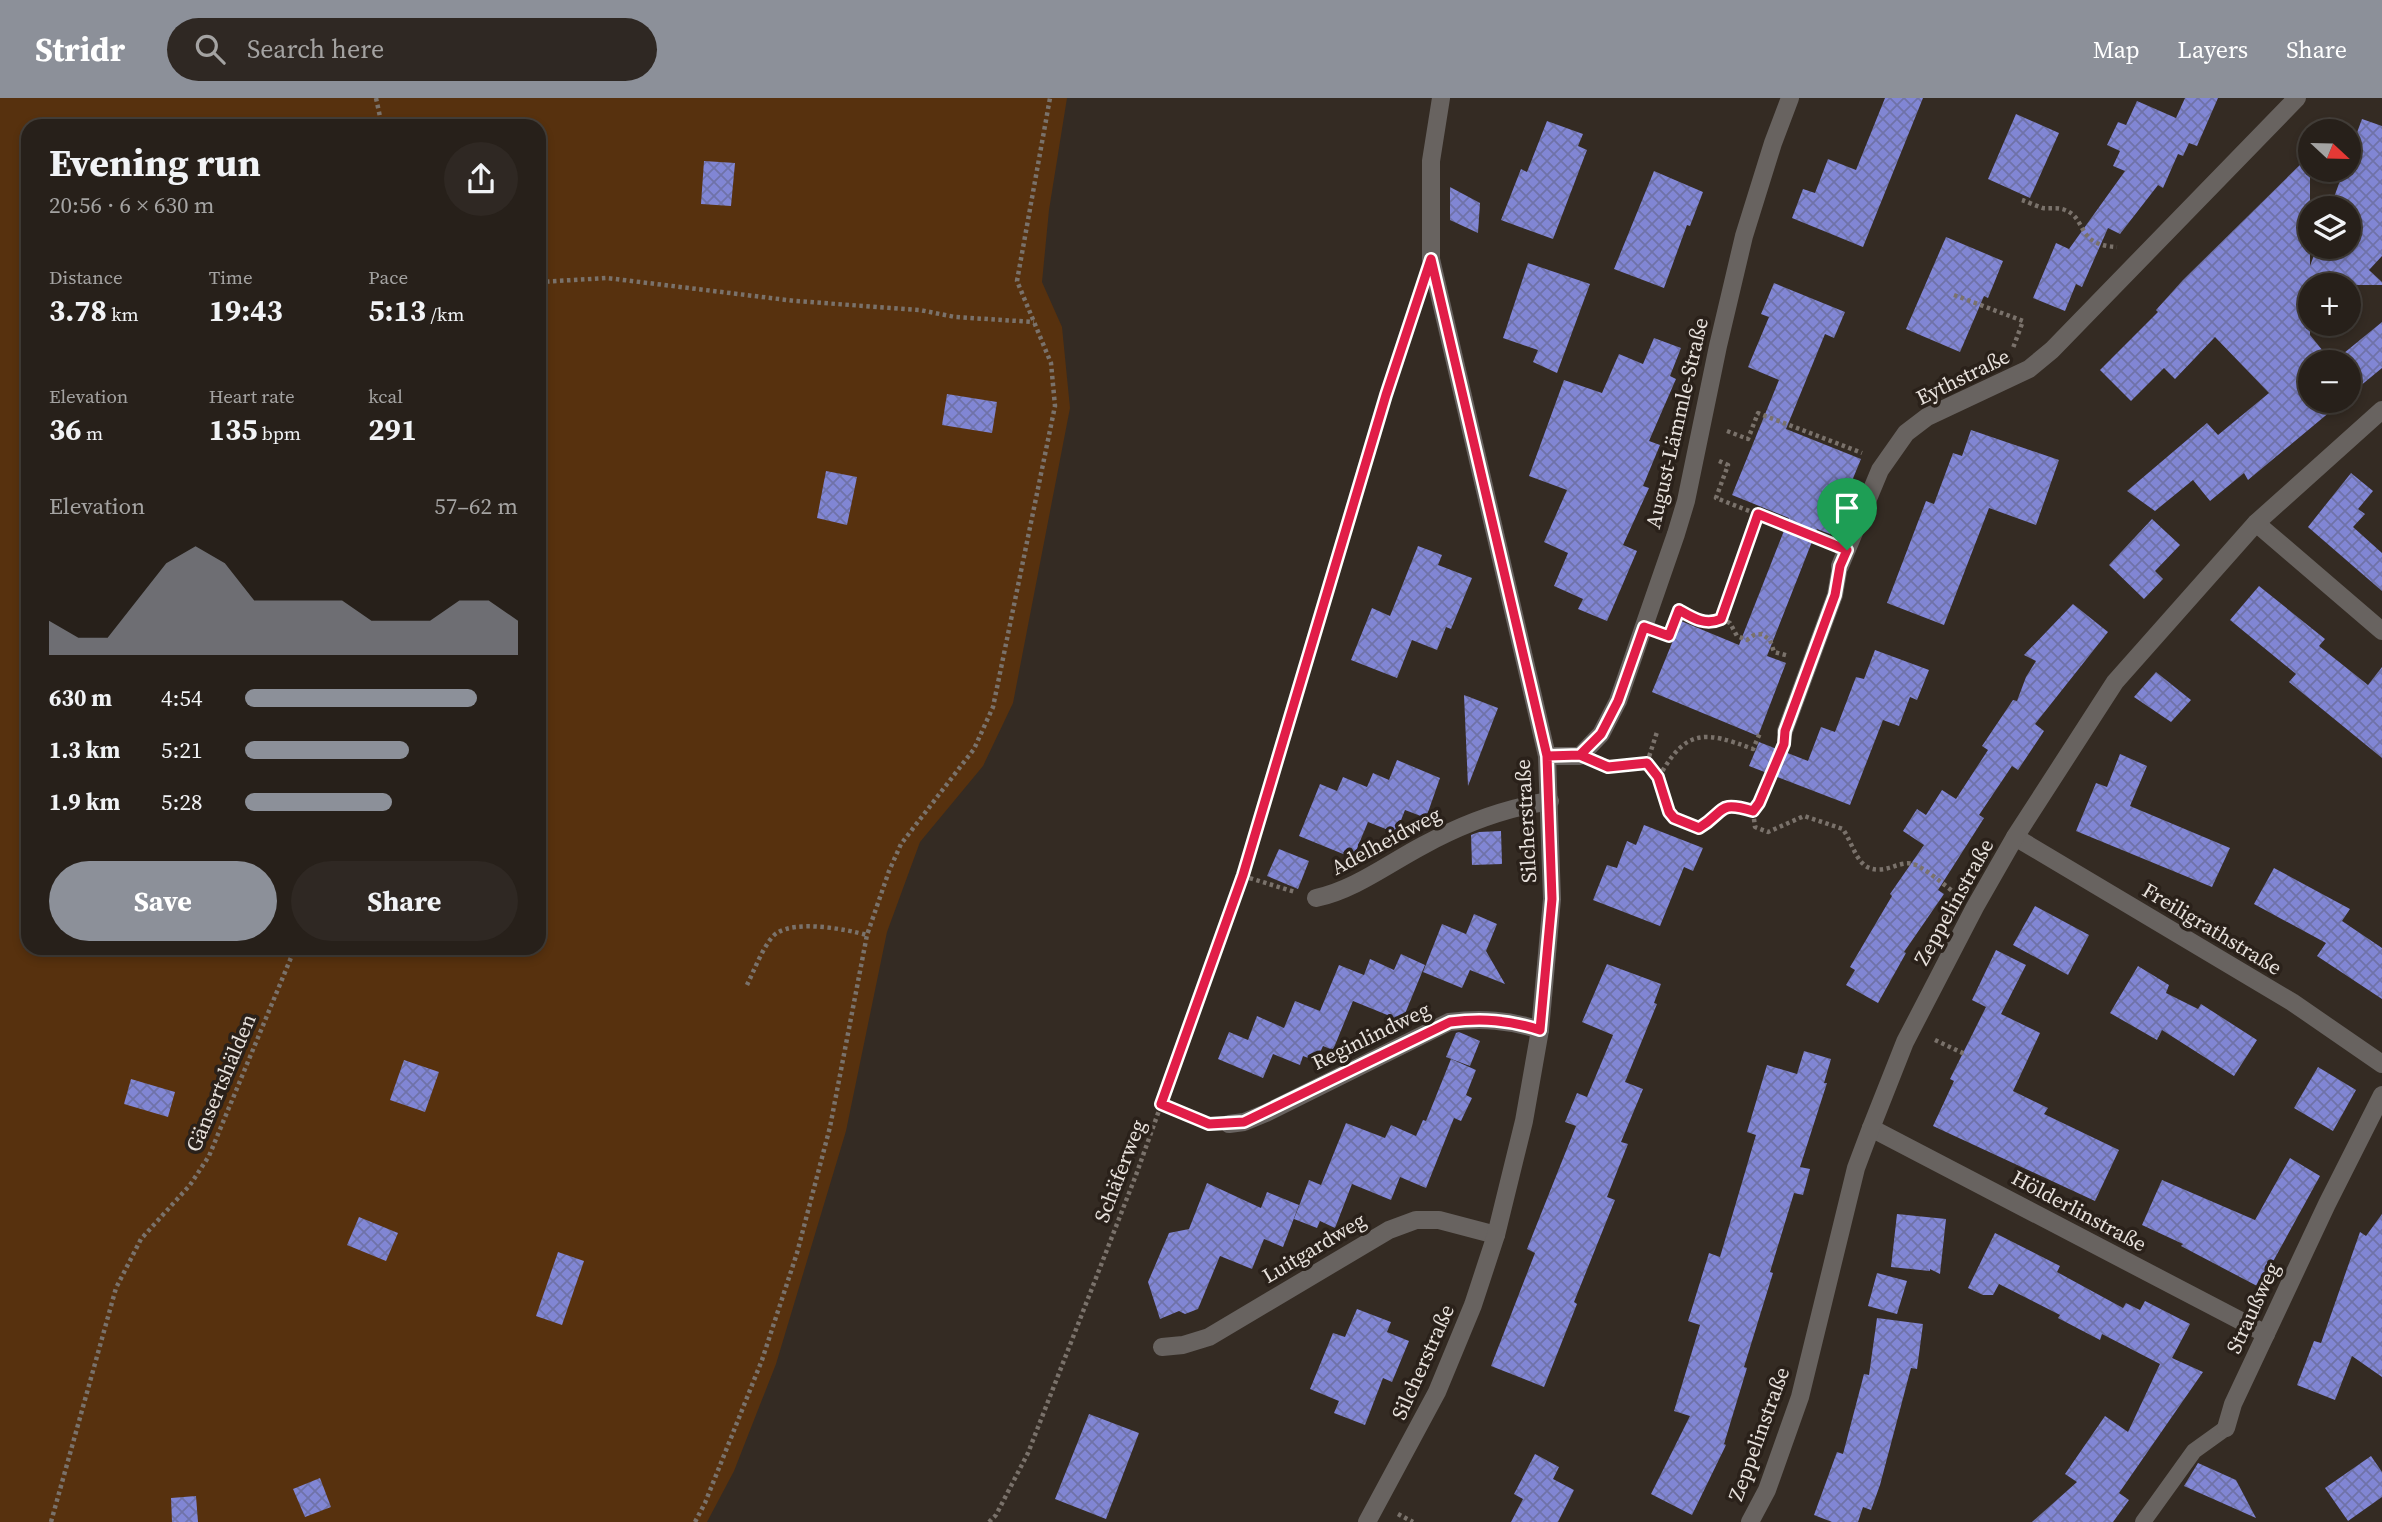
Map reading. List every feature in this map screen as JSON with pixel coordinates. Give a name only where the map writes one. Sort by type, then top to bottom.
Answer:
[{"type":"street","name":"Silcherstraße","points":[[1367,1522],[1437,1392],[1473,1305],[1496,1235],[1524,1121],[1540,1030],[1552,899],[1547,756],[1431,259],[1431,161],[1441,98]]},
{"type":"street","name":"August-Lämmle-Straße","points":[[1580,755],[1601,734],[1618,701],[1676,534],[1686,501],[1744,236],[1790,98]]},
{"type":"street","name":"Eythstraße","points":[[1844,558],[1880,470],[1906,433],[1927,417],[2029,369],[2144,256],[2297,98]]},
{"type":"street","name":"Zeppelinstraße","points":[[1750,1522],[1767,1490],[1800,1397],[1856,1168],[1913,1027],[1975,907],[2015,837],[2115,682],[2256,523],[2382,410]]},
{"type":"street","points":[[2256,523],[2382,631]]},
{"type":"street","points":[[1547,756],[1580,755]]},
{"type":"street","name":"Adelheidweg","points":[[1316,898],[1345,889],[1469,823],[1522,806],[1550,801]]},
{"type":"street","name":"Freiligrathstraße","points":[[2015,837],[2291,1002],[2382,1064]]},
{"type":"street","name":"Reginlindweg","points":[[1228,1124],[1244,1122],[1266,1113],[1450,1022],[1480,1018],[1517,1022],[1540,1030]]},
{"type":"street","name":"Straußweg","points":[[2226,1428],[2233,1404],[2327,1204],[2382,1095]]},
{"type":"street","name":"Hölderlinstraße","points":[[1871,1128],[2266,1334]]},
{"type":"street","name":"Luitgardweg","points":[[1162,1347],[1183,1345],[1209,1336],[1389,1230],[1416,1220],[1439,1220],[1496,1235]]},
{"type":"lane","name":"Eythstraße","points":[[1785,731],[1835,595],[1844,558]]},
{"type":"lane","name":"Straußweg","points":[[2143,1522],[2194,1451],[2226,1428]]},
{"type":"path","points":[[376,98],[380,119]]},
{"type":"path","points":[[695,1522],[762,1360],[797,1252],[830,1127],[867,935],[901,844],[974,748],[993,707],[1055,406],[1051,363],[1017,281],[1050,98]]},
{"type":"path","points":[[2021,200],[2041,208],[2065,210],[2071,214],[2088,239],[2097,244],[2119,247],[2144,256]]},
{"type":"path","name":"Schäferweg","points":[[989,1522],[996,1515],[1028,1453],[1161,1104],[1243,875],[1386,395],[1431,259]]},
{"type":"path","points":[[546,282],[607,278],[795,301],[1034,322]]},
{"type":"path","points":[[1954,295],[2023,321],[2002,382]]},
{"type":"path","points":[[1702,422],[1748,439],[1758,413],[1866,455],[1858,478],[1874,485]]},
{"type":"path","points":[[1696,452],[1728,465],[1716,498],[1758,514],[1844,558]]},
{"type":"path","points":[[1644,627],[1669,636],[1679,610],[1700,621],[1712,623],[1721,619],[1758,514]]},
{"type":"path","points":[[1721,619],[1730,623],[1737,636],[1747,640],[1762,634],[1770,640],[1774,652],[1788,656],[1818,642]]},
{"type":"path","points":[[1785,731],[1784,744],[1753,811],[1755,827],[1768,832],[1804,816],[1843,829],[1860,862],[1871,869],[1881,871],[1903,864],[1913,864],[1975,907]]},
{"type":"path","points":[[1647,763],[1657,732]]},
{"type":"path","points":[[1658,777],[1668,761],[1693,738],[1710,735],[1753,749]]},
{"type":"path","points":[[1580,755],[1608,767],[1647,763]]},
{"type":"path","points":[[1647,763],[1658,777],[1669,812],[1674,818],[1699,828],[1721,808],[1734,805],[1753,811]]},
{"type":"path","name":"Adelheidweg","points":[[1243,875],[1316,898]]},
{"type":"path","points":[[747,985],[769,941],[776,933],[804,926],[841,928],[867,935]]},
{"type":"path","name":"Gänsertshälden","points":[[51,1522],[116,1288],[141,1239],[190,1185],[209,1156],[292,955]]},
{"type":"path","points":[[1913,1027],[1967,1055]]},
{"type":"path","points":[[1161,1104],[1209,1124],[1228,1124]]},
{"type":"shaded area","points":[[0,98],[1067,98],[1049,210],[1042,282],[1062,327],[1070,408],[1013,703],[983,766],[920,842],[887,932],[846,1131],[776,1364],[734,1471],[707,1522],[0,1522]]},
{"type":"building","points":[[1885,98],[1923,98],[1863,247],[1792,218],[1803,189],[1815,193],[1828,159],[1856,170]]},
{"type":"building","points":[[2185,98],[2218,98],[2197,146],[2189,143],[2183,156],[2178,154],[2163,188],[2158,185],[2120,234],[2108,228],[2082,287],[2076,284],[2065,311],[2033,298],[2056,243],[2069,249],[2125,171],[2113,166],[2120,151],[2107,145],[2118,122],[2126,125],[2137,101],[2176,118]]},
{"type":"building","points":[[2016,114],[2059,133],[2030,198],[1988,179]]},
{"type":"building","points":[[2362,119],[2382,126],[2382,256],[2369,270],[2382,285],[2361,285],[2361,273],[2298,273],[2298,336],[2311,336],[2322,350],[2298,350],[2298,413],[2329,413],[2248,480],[2244,473],[2210,501],[2193,480],[2155,511],[2127,491],[2207,423],[2218,435],[2269,393],[2215,337],[2175,379],[2164,368],[2131,401],[2100,370],[2158,312],[2156,310],[2183,280],[2298,167],[2298,182],[2310,182],[2310,196],[2298,196],[2298,259],[2310,259],[2310,266],[2313,259],[2361,259],[2361,196],[2334,196],[2340,182],[2361,182]]},
{"type":"building","points":[[1547,121],[1583,134],[1578,146],[1587,150],[1553,239],[1501,220],[1521,169],[1527,172]]},
{"type":"building","points":[[704,161],[735,163],[731,206],[701,204]]},
{"type":"building","points":[[1654,171],[1703,192],[1690,226],[1687,225],[1664,288],[1614,269]]},
{"type":"building","points":[[1450,187],[1480,203],[1478,233],[1450,220]]},
{"type":"building","points":[[1946,237],[2003,261],[1988,298],[1984,296],[1960,352],[1906,329]]},
{"type":"building","points":[[1528,263],[1590,284],[1557,373],[1533,362],[1538,350],[1503,338]]},
{"type":"building","points":[[1774,283],[1845,312],[1834,338],[1825,334],[1786,429],[1861,459],[1830,534],[1817,529],[1767,656],[1786,663],[1758,736],[1652,692],[1681,621],[1739,645],[1789,518],[1732,495],[1779,380],[1748,367],[1769,317],[1761,314]]},
{"type":"building","points":[[2382,322],[2382,368],[2361,385],[2361,350],[2348,350]]},
{"type":"building","points":[[1654,338],[1681,348],[1670,376],[1676,379],[1649,441],[1660,445],[1643,486],[1649,488],[1623,545],[1637,551],[1607,621],[1578,609],[1583,599],[1554,586],[1568,553],[1544,542],[1567,490],[1529,476],[1564,380],[1602,393],[1619,354],[1643,364]]},
{"type":"building","points":[[947,394],[997,402],[992,433],[942,425]]},
{"type":"building","points":[[1971,430],[2059,460],[2036,525],[1989,508],[1944,625],[1887,603],[1926,501],[1934,504],[1953,453],[1962,456]]},
{"type":"building","points":[[826,471],[857,477],[847,525],[817,518]]},
{"type":"building","points":[[2351,473],[2373,491],[2358,509],[2365,514],[2353,527],[2382,553],[2382,591],[2308,527]]},
{"type":"building","points":[[2152,519],[2180,545],[2155,571],[2163,579],[2144,599],[2109,565]]},
{"type":"building","points":[[1418,546],[1442,555],[1438,565],[1472,578],[1451,629],[1446,627],[1437,650],[1412,640],[1397,678],[1351,660],[1372,608],[1390,616]]},
{"type":"building","points":[[2259,586],[2325,639],[2319,646],[2368,685],[2382,667],[2382,758],[2289,682],[2296,674],[2230,620]]},
{"type":"building","points":[[2073,604],[2108,632],[2035,724],[2044,731],[2018,770],[2012,766],[1979,815],[1984,818],[1938,890],[1944,894],[1904,952],[1906,953],[1878,1003],[1846,985],[1855,970],[1850,967],[1892,896],[1890,894],[1924,845],[1903,831],[1917,809],[1926,815],[1942,790],[1956,799],[1988,750],[1982,746],[2013,700],[2017,701],[2026,677],[2036,661],[2024,655]]},
{"type":"building","points":[[1875,650],[1929,670],[1917,700],[1910,697],[1899,726],[1883,720],[1850,805],[1749,766],[1759,742],[1808,761],[1821,727],[1835,732],[1856,677],[1864,679]]},
{"type":"building","points":[[2156,672],[2191,700],[2171,722],[2134,697]]},
{"type":"building","points":[[1464,695],[1498,708],[1468,786]]},
{"type":"building","points":[[2120,754],[2147,766],[2130,806],[2230,848],[2212,887],[2076,831],[2096,783],[2107,787]]},
{"type":"building","points":[[1397,760],[1440,778],[1426,818],[1405,810],[1396,833],[1368,822],[1353,858],[1299,836],[1320,784],[1337,791],[1343,777],[1367,787],[1373,773],[1389,780]]},
{"type":"building","points":[[1644,825],[1703,848],[1693,871],[1684,867],[1660,926],[1593,900],[1607,865],[1617,868],[1627,841],[1636,845]]},
{"type":"building","points":[[1501,831],[1502,864],[1472,865],[1471,835]]},
{"type":"building","points":[[1279,849],[1309,861],[1298,889],[1267,876]]},
{"type":"building","points":[[2274,868],[2350,909],[2342,921],[2382,948],[2382,999],[2317,956],[2326,943],[2254,904]]},
{"type":"building","points":[[2035,906],[2089,935],[2068,975],[2013,945]]},
{"type":"building","points":[[1474,914],[1497,924],[1486,951],[1505,984],[1470,970],[1462,988],[1423,972],[1442,924],[1466,934]]},
{"type":"building","points":[[1996,950],[2026,965],[2001,1014],[2040,1033],[2013,1091],[2048,1108],[2044,1114],[2119,1150],[2095,1201],[1933,1126],[1954,1081],[1950,1079],[1986,1007],[1972,1000]]},
{"type":"building","points":[[1401,954],[1425,965],[1402,1021],[1353,1001],[1333,1050],[1323,1046],[1316,1061],[1303,1056],[1300,1065],[1273,1054],[1263,1078],[1218,1059],[1229,1032],[1248,1040],[1257,1016],[1284,1028],[1295,1001],[1320,1011],[1339,965],[1364,975],[1370,959],[1394,970]]},
{"type":"building","points":[[1607,964],[1661,984],[1654,1003],[1657,1004],[1625,1082],[1643,1089],[1621,1142],[1628,1144],[1607,1197],[1615,1200],[1574,1302],[1577,1304],[1544,1387],[1491,1366],[1535,1253],[1527,1249],[1576,1126],[1565,1122],[1577,1093],[1587,1097],[1613,1035],[1582,1022]]},
{"type":"building","points":[[2138,966],[2169,985],[2166,993],[2198,1009],[2201,1004],[2257,1040],[2234,1076],[2162,1030],[2157,1040],[2110,1013]]},
{"type":"building","points":[[1456,1033],[1480,1041],[1470,1066],[1446,1057]]},
{"type":"building","points":[[1804,1051],[1831,1059],[1824,1083],[1827,1083],[1800,1167],[1810,1169],[1803,1195],[1794,1193],[1744,1367],[1747,1368],[1724,1444],[1726,1445],[1692,1515],[1651,1494],[1690,1416],[1674,1411],[1700,1325],[1688,1321],[1709,1253],[1720,1257],[1756,1135],[1747,1132],[1767,1065],[1797,1074]]},
{"type":"building","points":[[1451,1059],[1476,1070],[1466,1095],[1472,1098],[1461,1121],[1454,1118],[1426,1188],[1400,1177],[1391,1200],[1352,1184],[1335,1228],[1320,1221],[1317,1228],[1294,1219],[1309,1180],[1321,1185],[1346,1123],[1385,1138],[1391,1125],[1416,1136],[1423,1120],[1426,1121]]},
{"type":"building","points":[[404,1060],[439,1072],[425,1112],[390,1100]]},
{"type":"building","points":[[2318,1067],[2356,1090],[2333,1131],[2294,1108]]},
{"type":"building","points":[[131,1079],[175,1092],[168,1117],[124,1104]]},
{"type":"building","points":[[2290,1158],[2320,1176],[2259,1287],[2181,1246],[2183,1244],[2142,1225],[2162,1180],[2255,1220]]},
{"type":"building","points":[[1207,1183],[1261,1208],[1267,1192],[1299,1205],[1283,1247],[1264,1239],[1252,1269],[1220,1256],[1198,1309],[1185,1314],[1179,1311],[1160,1319],[1148,1282],[1169,1233],[1189,1229]]},
{"type":"building","points":[[1897,1214],[1946,1219],[1940,1274],[1930,1269],[1891,1267]]},
{"type":"building","points":[[2382,1214],[2382,1377],[2352,1356],[2335,1400],[2297,1385],[2314,1341],[2321,1343],[2360,1232],[2366,1236]]},
{"type":"building","points":[[359,1217],[398,1233],[386,1261],[347,1245]]},
{"type":"building","points":[[1995,1233],[2060,1266],[2057,1272],[2123,1308],[2126,1303],[2140,1310],[2145,1301],[2190,1324],[2172,1358],[2203,1372],[2119,1493],[2129,1500],[2113,1522],[2032,1522],[2077,1482],[2065,1474],[2105,1416],[2128,1432],[2160,1364],[2102,1334],[2100,1340],[2058,1318],[2060,1315],[1999,1284],[1993,1295],[1983,1295],[1968,1288]]},
{"type":"building","points":[[558,1252],[584,1261],[562,1325],[536,1316]]},
{"type":"building","points":[[1877,1273],[1907,1281],[1897,1314],[1868,1306]]},
{"type":"building","points":[[1357,1309],[1391,1322],[1387,1332],[1409,1341],[1392,1382],[1383,1378],[1365,1425],[1334,1413],[1339,1401],[1310,1389],[1333,1333],[1345,1337]]},
{"type":"building","points":[[1877,1318],[1923,1324],[1917,1369],[1911,1368],[1871,1510],[1863,1507],[1858,1522],[1832,1522],[1814,1515],[1837,1452],[1843,1454],[1864,1374],[1869,1375]]},
{"type":"building","points":[[1089,1414],[1139,1433],[1106,1519],[1055,1499]]},
{"type":"building","points":[[1535,1454],[1559,1467],[1553,1479],[1574,1490],[1558,1522],[1511,1522],[1523,1499],[1514,1494]]},
{"type":"building","points":[[2371,1456],[2382,1472],[2382,1497],[2348,1521],[2325,1488]]},
{"type":"building","points":[[2198,1463],[2236,1480],[2256,1518],[2184,1486]]},
{"type":"building","points":[[320,1478],[331,1507],[305,1517],[293,1489]]},
{"type":"building","points":[[196,1496],[198,1522],[172,1522],[171,1498]]},
{"type":"route","points":[[1847,550],[1758,514],[1721,619],[1712,623],[1700,621],[1679,610],[1669,636],[1644,627],[1618,701],[1601,734],[1580,755],[1547,756],[1431,259],[1386,395],[1243,875],[1161,1104],[1209,1124],[1244,1122],[1450,1022],[1480,1018],[1517,1022],[1540,1030],[1552,899],[1547,756],[1580,755],[1608,767],[1647,763],[1658,777],[1669,812],[1674,818],[1699,828],[1721,808],[1734,805],[1753,811],[1784,744],[1785,731],[1835,595],[1840,566],[1847,550]]}]
